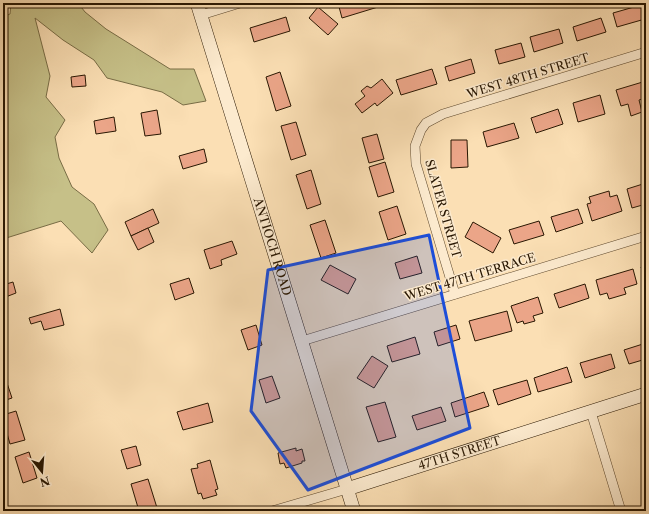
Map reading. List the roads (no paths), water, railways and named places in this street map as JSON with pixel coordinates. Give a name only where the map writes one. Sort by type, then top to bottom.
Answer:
[{"type":"main road","name":"ANTIOCH ROAD","points":[[199,9],[354,511]]},
{"type":"main road","name":"47TH STREET","points":[[347,489],[646,394]]},
{"type":"street","points":[[199,9],[240,3]]},
{"type":"street","name":"WEST 48TH STREET","points":[[421,130],[426,123],[443,114],[646,52]]},
{"type":"street","name":"SLATER STREET","points":[[421,130],[414,146],[416,164],[455,294]]},
{"type":"street","name":"WEST 47TH TERRACE","points":[[302,341],[646,236]]},
{"type":"street","points":[[591,412],[621,511]]},
{"type":"street","name":"47TH STREET","points":[[272,511],[347,489]]}]
